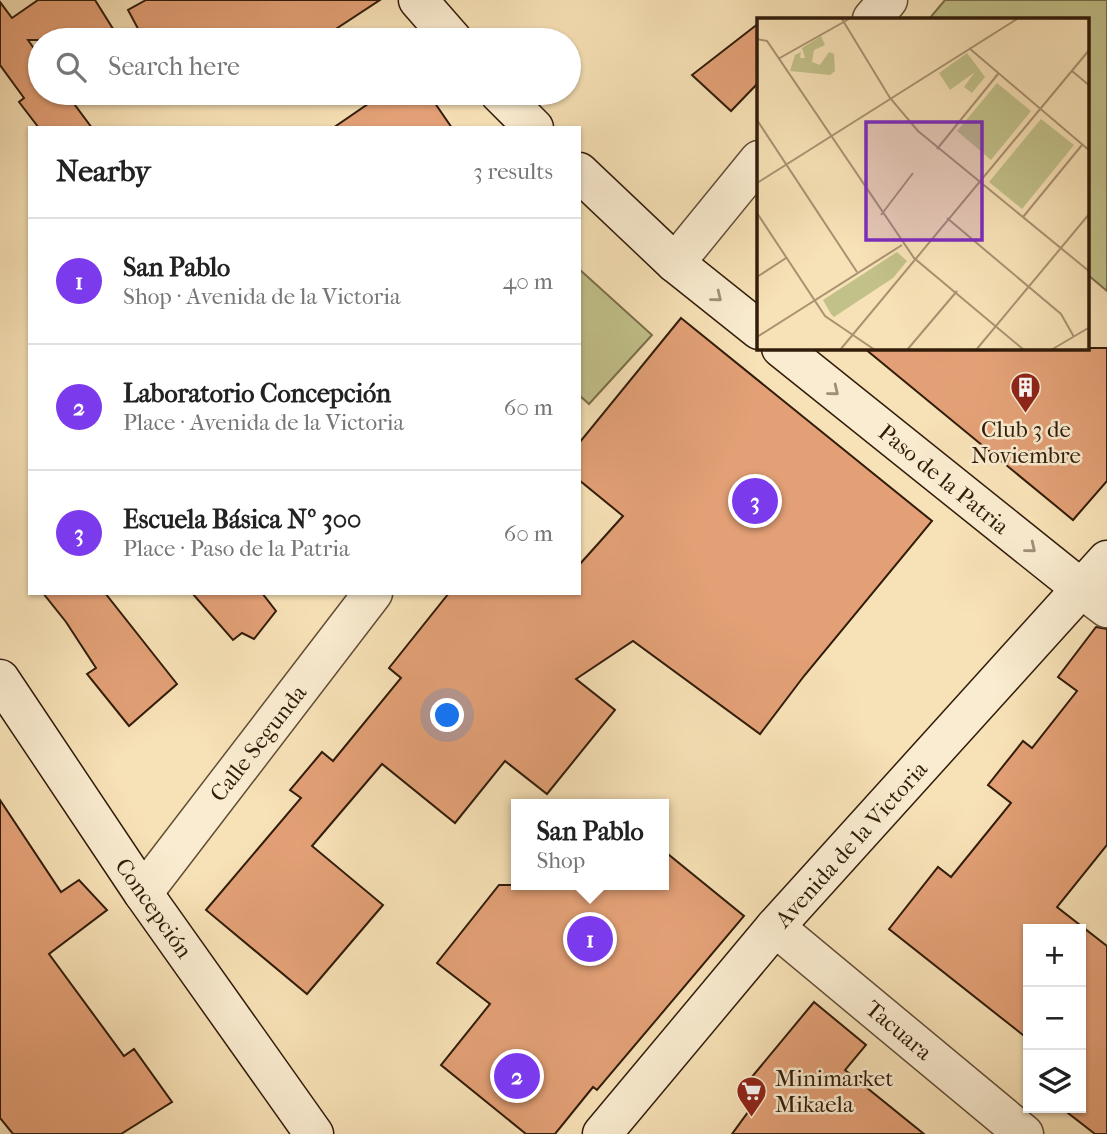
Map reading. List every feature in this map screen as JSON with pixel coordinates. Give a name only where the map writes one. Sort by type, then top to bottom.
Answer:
[{"type":"street","points":[[418,0],[442,28]]},
{"type":"street","points":[[873,18],[888,0]]},
{"type":"street","points":[[511,105],[532,126]]},
{"type":"street","points":[[675,263],[757,161]]},
{"type":"street","points":[[581,174],[675,263],[757,328]]},
{"type":"street","name":"Paso de la Patria","points":[[784,350],[1095,599]]},
{"type":"street","name":"Avenida de la Victoria","points":[[602,1134],[775,926],[1095,599],[1107,560]]},
{"type":"street","name":"Calle Segunda","points":[[143,893],[371,595]]},
{"type":"street","name":"Concepción","points":[[0,679],[143,893],[314,1134]]},
{"type":"street","name":"Tacuara","points":[[775,926],[1024,1134]]},
{"type":"shaded area","points":[[945,0],[1107,0],[1107,291],[1090,277],[1090,18],[930,18]]},
{"type":"shaded area","points":[[581,271],[652,335],[589,404],[581,397]]},
{"type":"building","points":[[38,0],[95,0],[112,28],[28,28],[28,105],[75,105],[91,126],[37,126],[19,102],[24,98],[0,65],[0,2],[12,18]]},
{"type":"building","points":[[146,0],[380,0],[337,28],[138,28],[128,10]]},
{"type":"building","points":[[757,25],[757,84],[731,111],[692,75]]},
{"type":"building","points":[[367,105],[436,105],[451,126],[336,126]]},
{"type":"building","points":[[681,318],[932,521],[804,676],[760,734],[633,641],[576,679],[615,710],[547,794],[505,761],[455,823],[382,764],[312,846],[383,905],[307,994],[206,910],[301,798],[290,790],[322,752],[333,761],[401,678],[389,668],[447,595],[581,595],[581,563],[623,516],[581,482],[581,441]]},
{"type":"building","name":"Club 3 de Noviembre","points":[[1107,348],[1107,481],[1073,520],[866,350]]},
{"type":"building","points":[[45,595],[107,595],[177,684],[129,726],[87,674],[96,668]]},
{"type":"building","points":[[194,595],[264,595],[276,611],[254,639],[242,633],[233,640]]},
{"type":"building","points":[[1096,627],[1107,629],[1107,845],[1057,907],[1079,924],[1023,924],[1023,1035],[889,929],[938,867],[951,877],[1011,803],[988,785],[1023,741],[1032,748],[1077,691],[1058,677]]},
{"type":"building","points":[[0,800],[61,892],[79,880],[107,910],[49,954],[124,1056],[134,1049],[172,1102],[121,1134],[13,1134],[0,1118]]},
{"type":"building","points":[[669,855],[744,916],[597,1090],[593,1087],[555,1134],[526,1134],[441,1065],[490,1004],[437,963],[499,885],[511,885],[511,890],[669,890]]},
{"type":"building","points":[[1086,930],[1107,946],[1107,1134],[1095,1134],[1068,1113],[1086,1113]]},
{"type":"building","points":[[814,1002],[866,1045],[845,1070],[924,1134],[732,1134],[764,1090],[751,1078]]},
{"type":"place","name":"Club 3 de Noviembre","points":[[1026,415]]},
{"type":"place","name":"Escuela Básica Nº 300","points":[[755,501]]},
{"type":"place","name":"San Pablo","points":[[590,939]]},
{"type":"place","name":"Laboratorio Concepción","points":[[517,1076]]},
{"type":"place","name":"Minimarket Mikaela","points":[[752,1118]]}]
